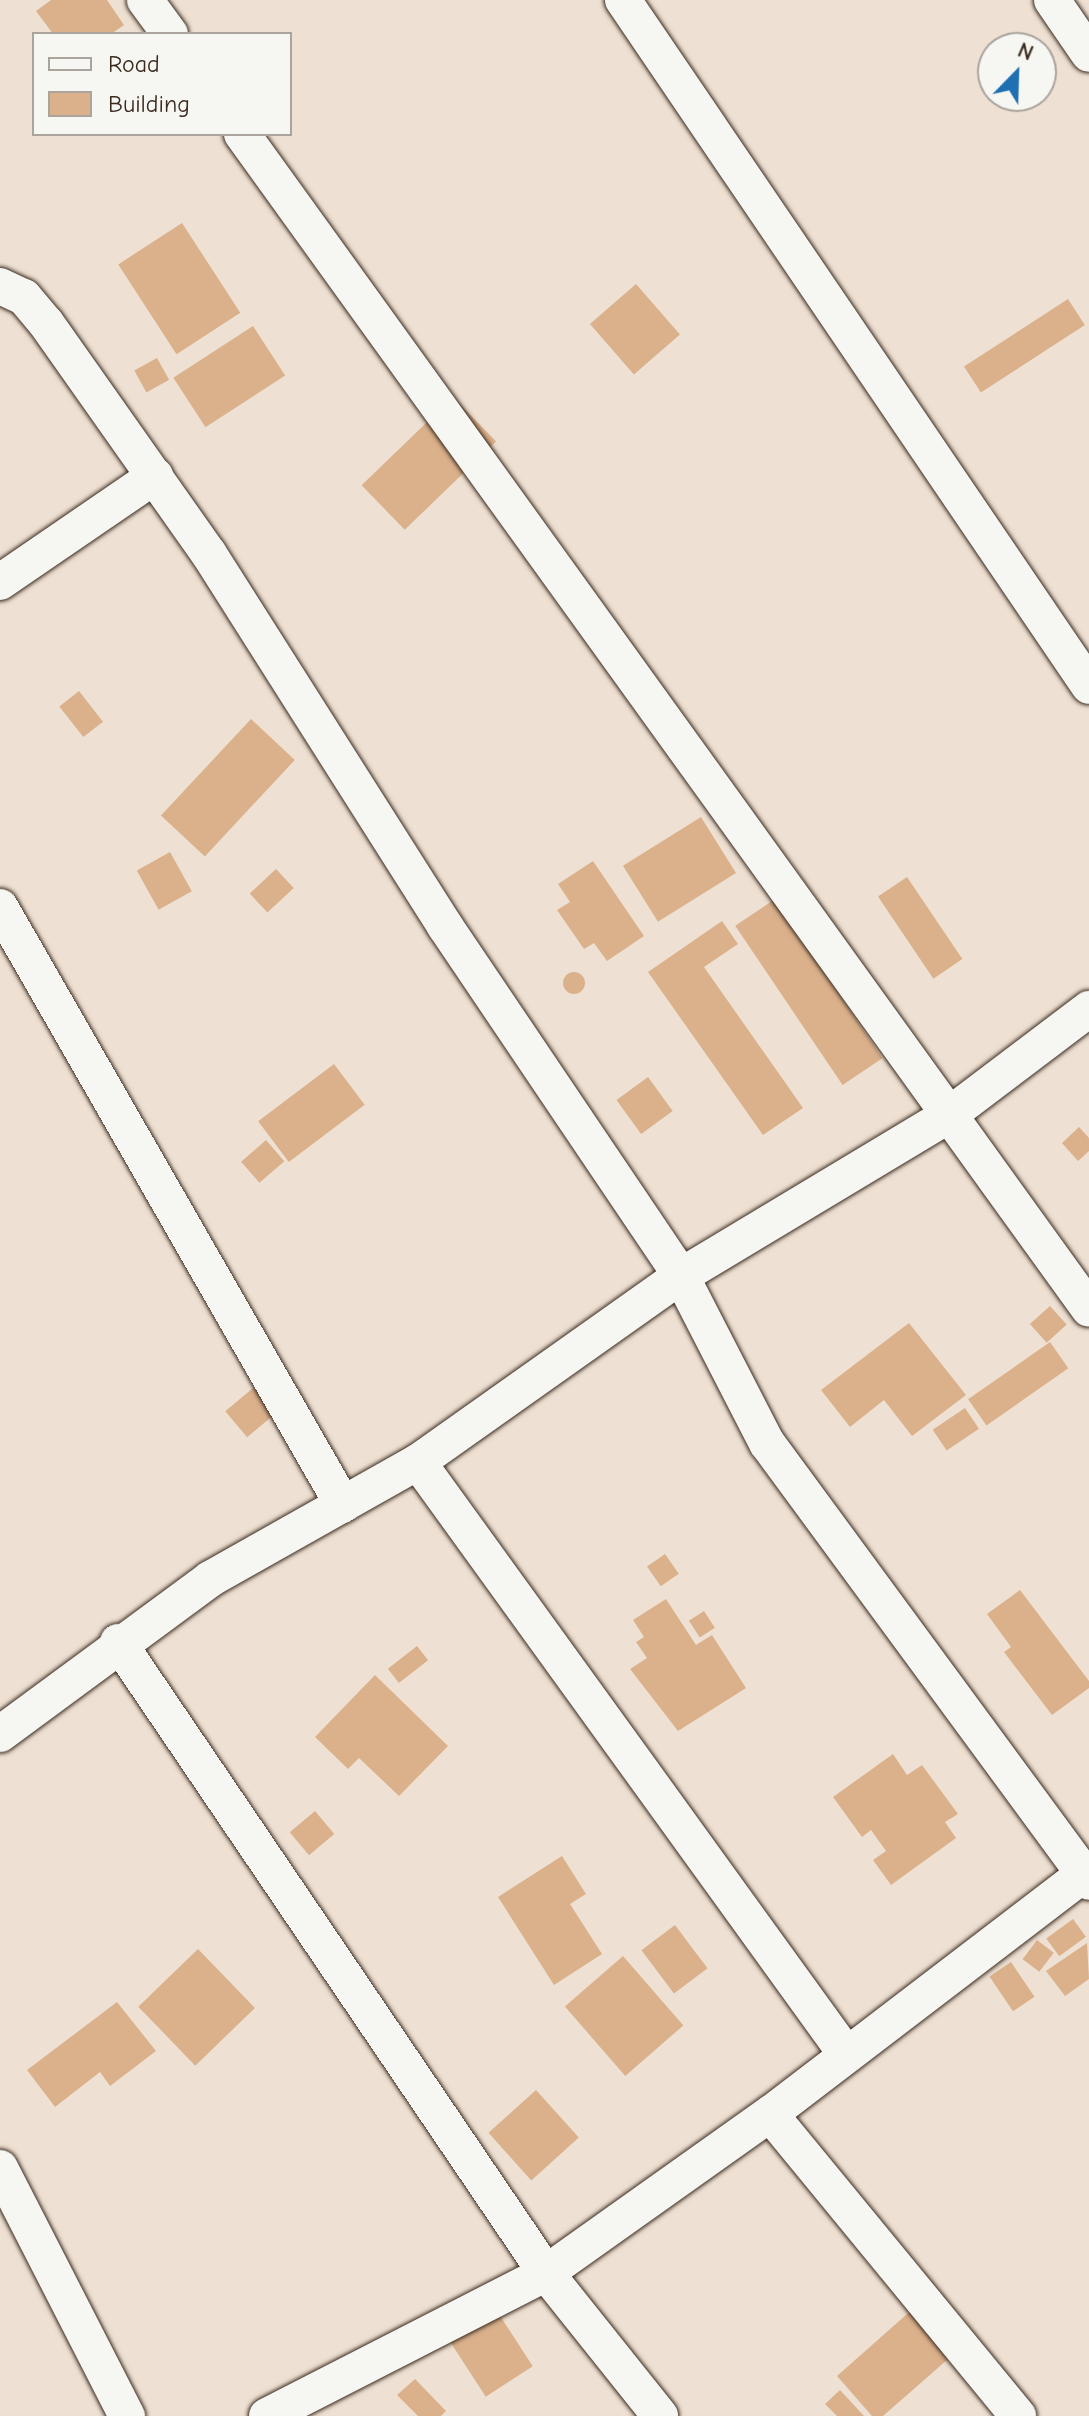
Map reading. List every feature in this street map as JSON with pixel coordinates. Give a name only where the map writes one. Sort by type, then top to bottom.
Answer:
[{"type":"street","points":[[145,0],[169,32]]},
{"type":"street","points":[[623,0],[1089,686]]},
{"type":"street","points":[[1052,0],[1089,54]]},
{"type":"street","points":[[243,136],[1089,1309]]},
{"type":"street","points":[[0,286],[24,297],[46,323],[155,476],[504,1016],[681,1276],[767,1443],[1087,1875],[770,2114],[546,2273],[267,2416]]},
{"type":"street","points":[[0,582],[155,476]]},
{"type":"street","points":[[0,907],[343,1505]]},
{"type":"street","points":[[0,1734],[118,1642],[210,1579],[418,1462],[681,1276],[949,1115],[1080,1020]]},
{"type":"street","points":[[418,1462],[846,2054]]},
{"type":"street","points":[[118,1642],[546,2273],[660,2416]]},
{"type":"street","points":[[770,2114],[1018,2416]]},
{"type":"street","points":[[0,2168],[127,2416]]},
{"type":"building","points":[[51,0],[107,0],[124,25],[114,32],[52,32],[36,11]]},
{"type":"building","points":[[182,223],[240,313],[177,354],[118,264]]},
{"type":"building","points":[[636,284],[680,335],[634,375],[590,324]]},
{"type":"building","points":[[1068,299],[1085,325],[981,393],[964,367]]},
{"type":"building","points":[[253,326],[285,375],[205,427],[173,378]]},
{"type":"building","points":[[157,358],[169,380],[146,392],[134,371]]},
{"type":"building","points":[[453,397],[496,442],[405,530],[362,485]]},
{"type":"building","points":[[79,691],[103,722],[83,737],[59,706]]},
{"type":"building","points":[[251,719],[295,760],[205,856],[161,816]]},
{"type":"building","points":[[701,817],[736,873],[658,922],[623,866]]},
{"type":"building","points":[[170,852],[192,891],[159,910],[137,870]]},
{"type":"building","points":[[593,861],[644,936],[607,961],[594,943],[584,949],[557,910],[570,902],[558,884]]},
{"type":"building","points":[[276,869],[294,888],[267,913],[250,894]]},
{"type":"building","points":[[907,877],[962,959],[933,979],[878,897]]},
{"type":"building","points":[[775,899],[882,1058],[843,1085],[735,926]]},
{"type":"building","points":[[722,921],[738,944],[704,967],[803,1108],[763,1135],[648,972]]},
{"type":"building","points":[[574,972],[582,975],[585,983],[582,991],[574,994],[566,991],[563,983],[566,975]]},
{"type":"building","points":[[334,1064],[365,1105],[289,1162],[258,1121]]},
{"type":"building","points":[[648,1077],[673,1111],[641,1134],[616,1100]]},
{"type":"building","points":[[1079,1127],[1089,1138],[1089,1151],[1078,1161],[1062,1143]]},
{"type":"building","points":[[266,1140],[284,1161],[259,1183],[241,1162]]},
{"type":"building","points":[[1050,1306],[1067,1325],[1047,1343],[1030,1324]]},
{"type":"building","points":[[909,1323],[966,1395],[912,1436],[884,1400],[850,1427],[821,1390]]},
{"type":"building","points":[[1050,1342],[1068,1368],[986,1426],[968,1399]]},
{"type":"building","points":[[272,1372],[294,1398],[247,1437],[225,1411]]},
{"type":"building","points":[[965,1408],[979,1429],[947,1451],[933,1430]]},
{"type":"building","points":[[665,1554],[679,1574],[661,1586],[647,1567]]},
{"type":"building","points":[[1020,1590],[1089,1681],[1089,1688],[1052,1715],[1004,1652],[1011,1647],[987,1614]]},
{"type":"building","points":[[666,1599],[696,1645],[712,1635],[746,1688],[678,1731],[630,1669],[647,1658],[636,1642],[644,1637],[633,1620]]},
{"type":"building","points":[[704,1611],[715,1628],[700,1638],[689,1621]]},
{"type":"building","points":[[417,1646],[428,1660],[399,1683],[388,1669]]},
{"type":"building","points":[[375,1675],[448,1746],[399,1796],[359,1758],[348,1769],[315,1737]]},
{"type":"building","points":[[893,1754],[907,1775],[922,1765],[958,1814],[945,1822],[956,1838],[891,1885],[873,1860],[886,1851],[871,1830],[862,1837],[833,1797]]},
{"type":"building","points":[[315,1811],[334,1834],[309,1855],[290,1832]]},
{"type":"building","points":[[562,1856],[586,1894],[570,1904],[602,1954],[554,1985],[498,1897]]},
{"type":"building","points":[[1073,1919],[1086,1937],[1059,1956],[1046,1938]]},
{"type":"building","points":[[675,1925],[707,1968],[674,1993],[641,1950]]},
{"type":"building","points":[[1037,1940],[1054,1953],[1039,1972],[1023,1959]]},
{"type":"building","points":[[1087,1943],[1089,1979],[1065,1996],[1046,1971]]},
{"type":"building","points":[[198,1949],[255,2008],[195,2066],[138,2007]]},
{"type":"building","points":[[623,1956],[683,2025],[625,2076],[565,2007]]},
{"type":"building","points":[[1011,1962],[1034,1997],[1013,2011],[989,1977]]},
{"type":"building","points":[[117,2002],[156,2051],[110,2086],[100,2072],[55,2107],[27,2070]]},
{"type":"building","points":[[536,2090],[579,2138],[531,2180],[488,2133]]},
{"type":"building","points":[[493,2305],[533,2366],[486,2397],[446,2335]]},
{"type":"building","points":[[915,2307],[955,2353],[883,2416],[872,2416],[837,2376]]},
{"type":"building","points":[[415,2379],[446,2411],[441,2416],[418,2416],[397,2395]]},
{"type":"building","points":[[840,2390],[864,2416],[837,2416],[825,2404]]}]
